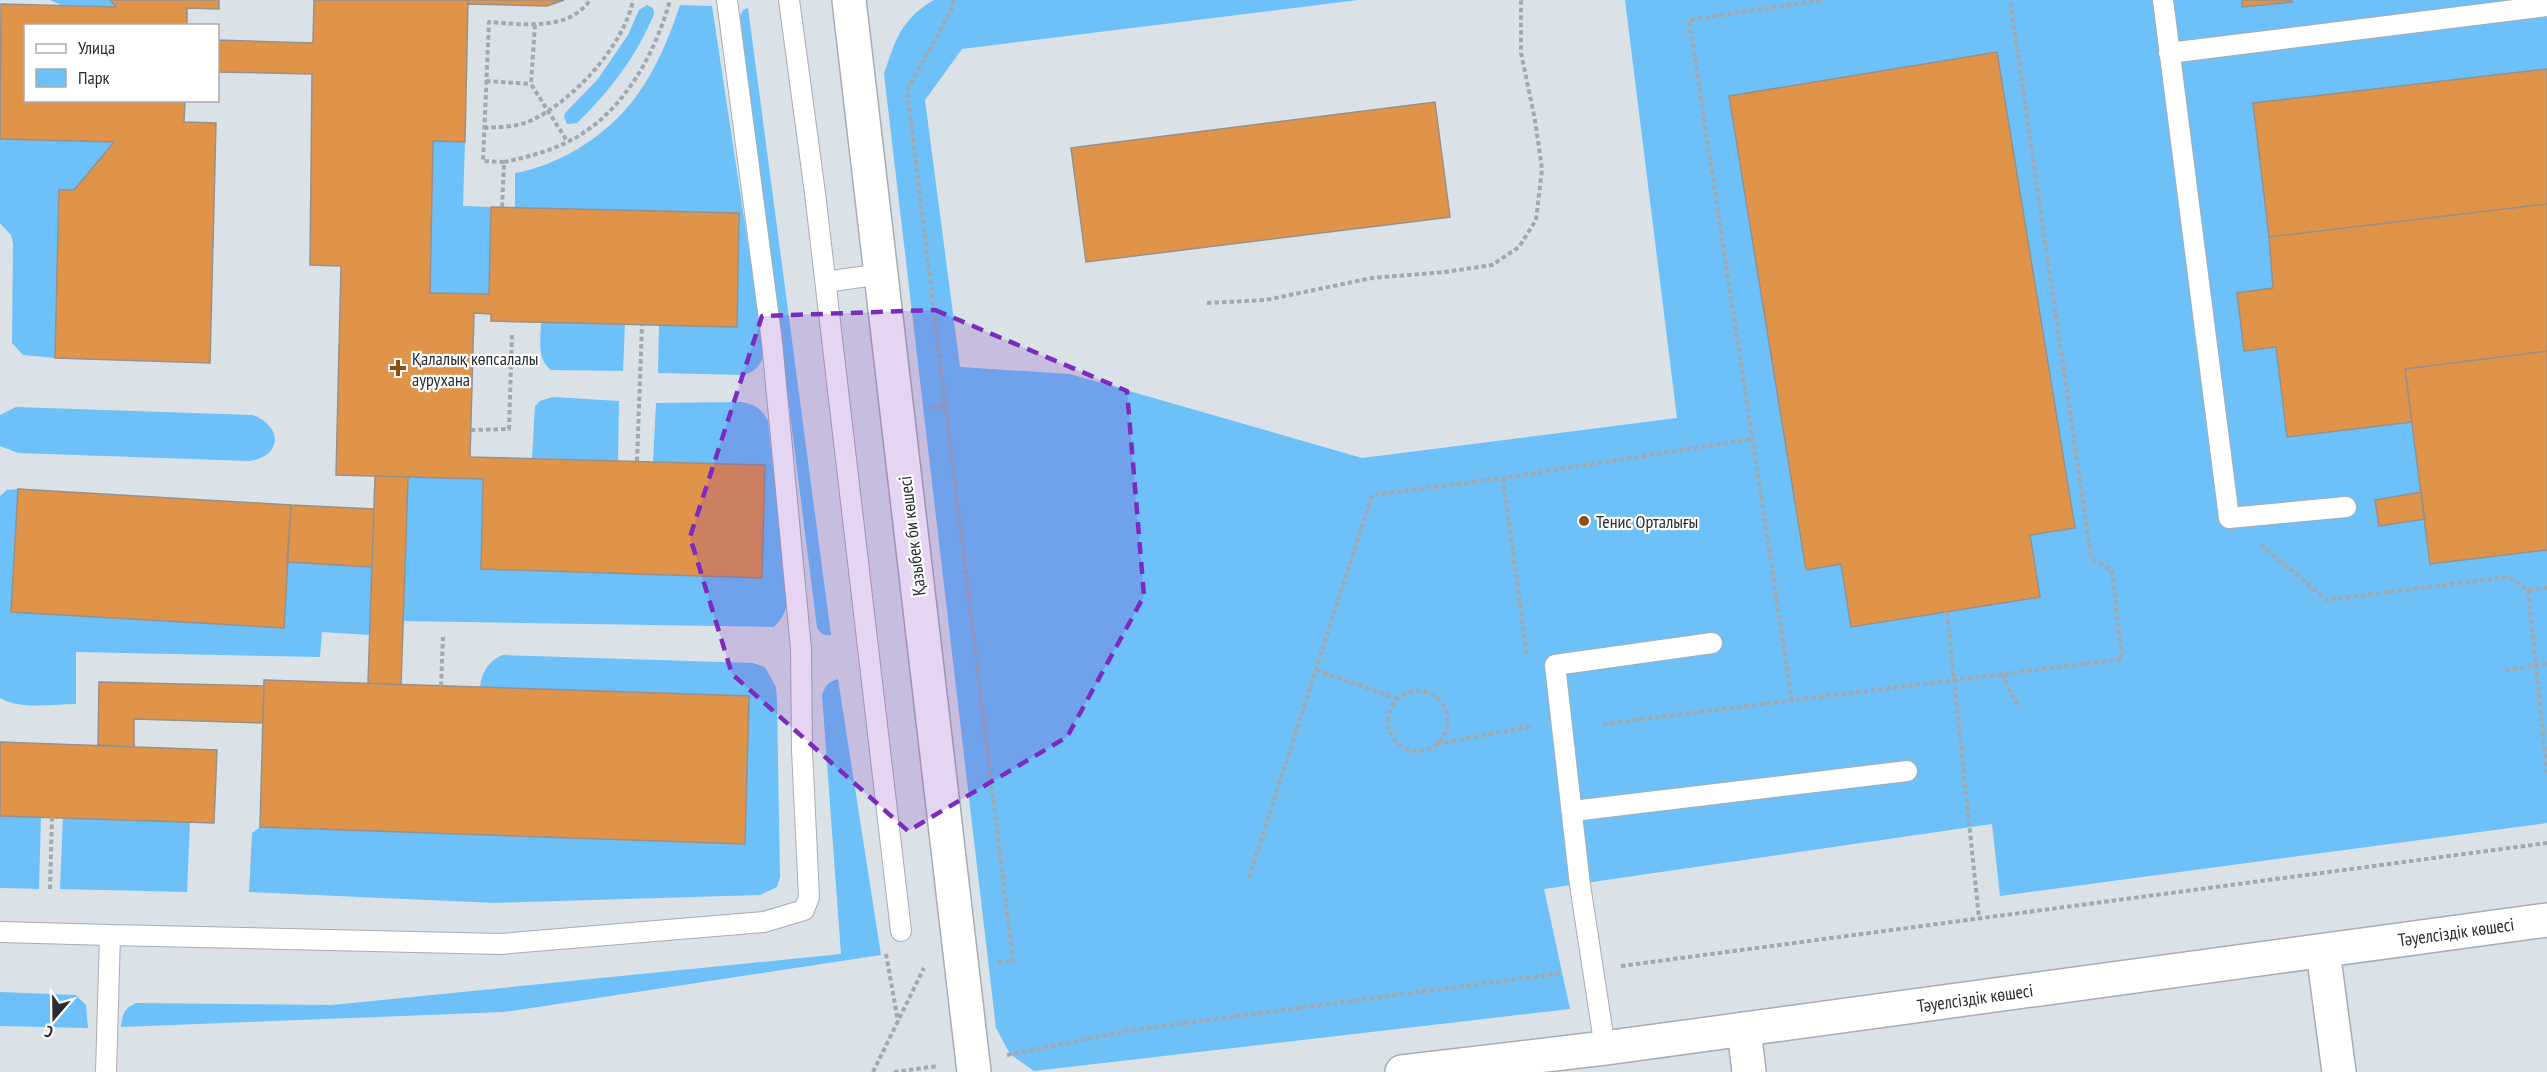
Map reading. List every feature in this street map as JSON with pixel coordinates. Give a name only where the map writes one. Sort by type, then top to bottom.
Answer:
[{"type":"street","name":"Қазыбек би көшесі","points":[[849,0],[974,1067]]},
{"type":"street","name":"Тәуелсіздік көшесі","points":[[1402,1072],[1605,1048],[2547,920]]},
{"type":"street","points":[[2323,951],[2339,1072]]},
{"type":"street","points":[[1744,1029],[1749,1072]]},
{"type":"lane","points":[[0,932],[500,944],[764,922],[804,910],[809,897],[802,750],[801,649],[772,342],[727,0]]},
{"type":"lane","points":[[789,0],[826,282],[901,931]]},
{"type":"lane","points":[[2163,0],[2229,518],[2346,507]]},
{"type":"lane","points":[[2169,53],[2547,6]]},
{"type":"lane","points":[[826,282],[881,274]]},
{"type":"lane","points":[[1605,1048],[1580,885],[1555,665],[1712,643]]},
{"type":"lane","points":[[1573,811],[1907,771]]},
{"type":"lane","points":[[106,1072],[110,935]]},
{"type":"path","points":[[590,0],[583,9],[566,20],[535,25],[489,22],[483,161],[504,162],[528,157],[587,131],[612,108],[631,84],[663,25],[670,0]]},
{"type":"path","points":[[484,128],[528,122],[557,106],[588,76],[615,43],[633,0]]},
{"type":"path","points":[[1207,303],[1266,300],[1372,278],[1445,272],[1492,265],[1519,247],[1536,220],[1542,169],[1535,120],[1521,53],[1521,0]]},
{"type":"path","points":[[1792,701],[1689,20],[1822,0]]},
{"type":"path","points":[[1603,724],[2122,659],[2112,571],[2091,557],[2010,0]]},
{"type":"path","points":[[535,25],[531,84],[567,141]]},
{"type":"path","points":[[486,81],[531,84]]},
{"type":"path","points":[[502,207],[504,162]]},
{"type":"path","points":[[637,461],[642,325]]},
{"type":"path","points":[[471,430],[509,429],[512,333]]},
{"type":"path","points":[[1249,878],[1372,495],[1503,478],[1752,439]]},
{"type":"path","points":[[2229,518],[2327,600],[2508,577],[2528,590],[2547,588]]},
{"type":"path","points":[[2528,590],[2545,724],[2547,773]]},
{"type":"path","points":[[1947,612],[1979,918]]},
{"type":"path","points":[[441,686],[443,637]]},
{"type":"path","points":[[2505,670],[2547,664]]},
{"type":"path","points":[[1316,670],[1398,699]]},
{"type":"path","points":[[2002,674],[2018,707]]},
{"type":"path","points":[[1420,691],[1429,693],[1438,699],[1444,707],[1448,727],[1437,744],[1428,750],[1418,751],[1407,749],[1393,737],[1388,719],[1390,710],[1398,699],[1411,692],[1420,691]]},
{"type":"path","points":[[1437,744],[1537,725]]},
{"type":"path","points":[[50,889],[52,817]]},
{"type":"path","points":[[894,1072],[974,1067],[1132,1030],[2547,843]]},
{"type":"highlighted area","points":[[935,310],[1127,391],[1144,596],[1067,737],[908,831],[732,674],[690,537],[762,316]]},
{"type":"green space","points":[[50,0],[110,0],[116,7],[61,5]]},
{"type":"green space","name":"Тенис Орталығы","points":[[934,0],[1358,0],[962,49],[925,100],[960,367],[1070,374],[1362,458],[1677,418],[1625,0],[2547,0],[2547,823],[2000,896],[1992,824],[1544,889],[1570,1009],[1034,1071],[1010,1054],[996,1028],[884,74],[896,41],[907,23],[923,7]]},
{"type":"green space","points":[[647,5],[653,8],[654,14],[630,59],[589,111],[577,123],[567,124],[565,113],[598,79],[628,35],[639,10]]},
{"type":"green space","points":[[680,5],[712,6],[764,350],[758,366],[744,375],[658,373],[659,325],[737,327],[739,213],[515,208],[515,173],[542,166],[567,155],[589,142],[625,110],[639,92],[662,52]]},
{"type":"green space","points":[[748,8],[831,635],[823,634],[817,628],[740,16],[743,10]]},
{"type":"green space","points":[[0,139],[114,142],[74,190],[59,190],[55,358],[23,355],[12,343],[13,244],[11,235],[0,223]]},
{"type":"green space","points":[[433,141],[465,142],[463,206],[491,207],[489,294],[430,293]]},
{"type":"green space","points":[[541,322],[625,324],[623,371],[551,370],[541,354]]},
{"type":"green space","points":[[553,397],[619,401],[618,461],[532,458],[535,406],[540,401]]},
{"type":"green space","points":[[742,402],[758,408],[768,421],[787,599],[783,615],[774,627],[403,621],[408,477],[483,479],[481,569],[762,578],[765,465],[653,462],[656,403]]},
{"type":"green space","points":[[16,407],[252,415],[269,426],[274,433],[275,440],[268,454],[249,461],[18,453],[0,446],[0,415]]},
{"type":"green space","points":[[18,489],[11,612],[287,562],[372,567],[370,635],[322,632],[320,657],[76,652],[76,704],[27,705],[8,702],[0,698],[0,496],[7,490]]},
{"type":"green space","points":[[502,655],[753,663],[765,667],[776,687],[777,701],[780,877],[777,887],[760,895],[495,903],[249,892],[252,833],[260,827],[744,844],[749,697],[480,687],[486,668]]},
{"type":"green space","points":[[838,679],[881,955],[504,1012],[121,1027],[124,1012],[136,1003],[332,1005],[841,954],[822,695],[827,685]]},
{"type":"green space","points":[[0,816],[41,817],[39,889],[0,888]]},
{"type":"green space","points":[[63,817],[190,822],[187,892],[60,889]]},
{"type":"green space","points":[[0,992],[76,995],[86,1005],[88,1028],[0,1026]]},
{"type":"building","points":[[110,0],[219,0],[219,9],[187,8],[187,24],[24,24],[24,102],[185,102],[184,122],[216,123],[210,363],[55,358],[59,190],[74,190],[114,142],[0,139],[1,4],[116,7]]},
{"type":"building","points":[[314,0],[468,0],[465,142],[433,141],[430,293],[489,294],[491,207],[739,213],[737,327],[491,321],[491,314],[474,313],[470,457],[765,465],[762,578],[481,569],[483,479],[336,475],[341,266],[310,265],[312,74],[219,72],[219,40],[313,43]]},
{"type":"building","points":[[468,0],[564,0],[547,6],[468,4]]},
{"type":"building","points":[[2242,0],[2292,0],[2292,2],[2242,7]]},
{"type":"building","points":[[1997,52],[2075,528],[2030,535],[2040,597],[1851,627],[1841,564],[1806,570],[1729,96]]},
{"type":"building","points":[[2547,69],[2547,204],[2269,237],[2253,103]]},
{"type":"building","points":[[1435,102],[1450,217],[1086,262],[1071,148]]},
{"type":"building","points":[[2547,204],[2547,351],[2405,369],[2412,422],[2287,437],[2276,347],[2244,351],[2237,293],[2273,288],[2269,237]]},
{"type":"building","points":[[2547,351],[2547,550],[2430,564],[2405,369]]},
{"type":"building","points":[[375,476],[408,477],[401,685],[368,683]]},
{"type":"building","points":[[18,489],[291,505],[284,628],[11,612]]},
{"type":"building","points":[[2421,492],[2425,519],[2379,526],[2375,500]]},
{"type":"building","points":[[291,505],[374,509],[372,567],[287,562]]},
{"type":"building","points":[[264,680],[749,696],[745,844],[260,827]]},
{"type":"building","points":[[99,682],[264,686],[263,723],[134,719],[134,747],[98,745]]},
{"type":"building","points":[[0,742],[217,750],[214,823],[0,816]]},
{"type":"place","name":"Қалалық көпсалалы аурухана","points":[[398,368]]},
{"type":"place","name":"Тенис Орталығы","points":[[1584,521]]}]
